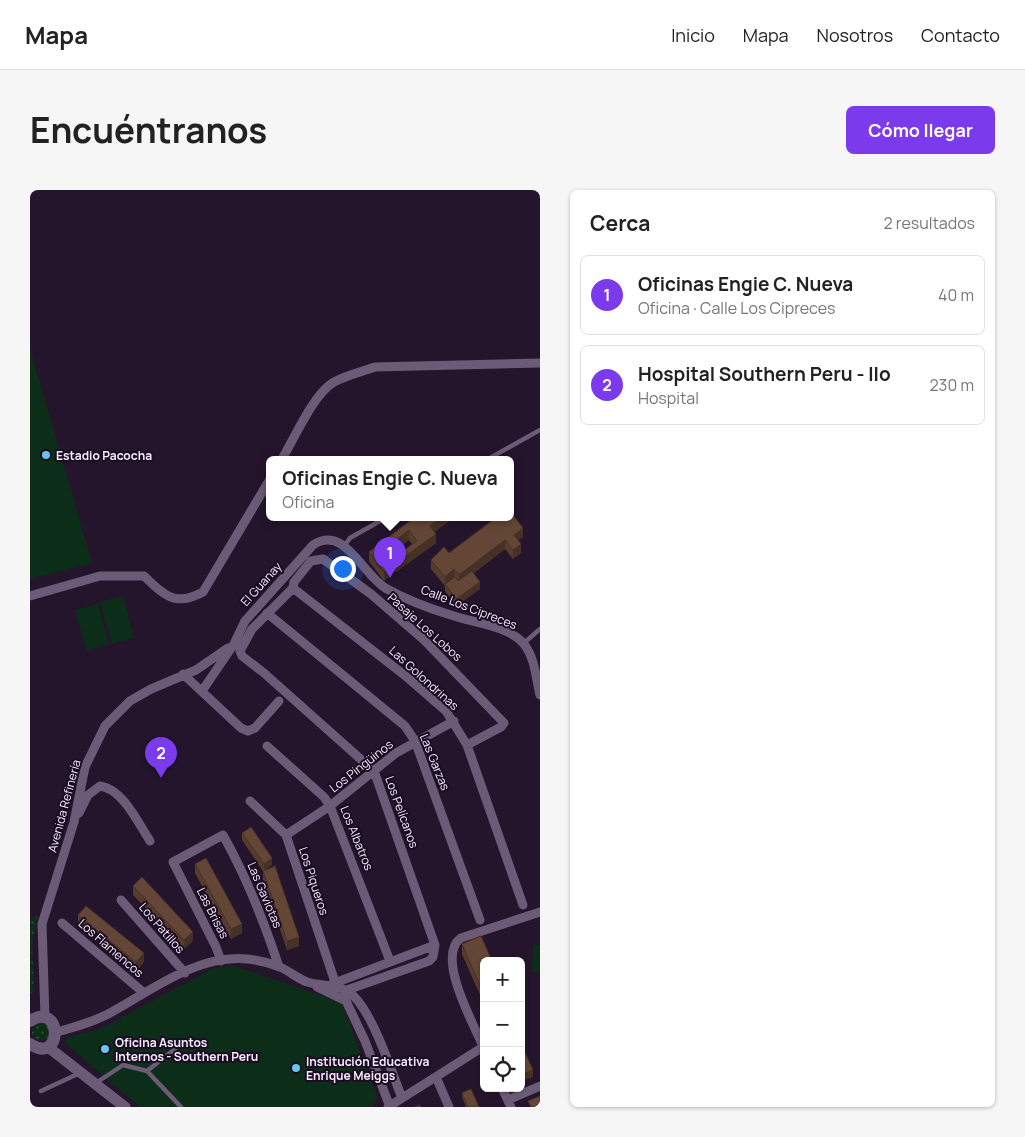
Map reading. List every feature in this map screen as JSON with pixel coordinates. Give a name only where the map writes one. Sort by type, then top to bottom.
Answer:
[{"type":"main road","points":[[30,1021],[36,1017],[45,1017],[52,1021],[56,1032],[54,1040],[48,1047],[39,1049],[30,1045]]},
{"type":"street","points":[[284,456],[320,395],[332,383],[374,367],[540,364]]},
{"type":"street","points":[[30,596],[100,576],[144,576],[161,592],[175,599],[189,599],[203,592],[266,486]]},
{"type":"street","name":"El Guanay","points":[[202,691],[234,644],[245,621],[313,545],[320,540],[333,539],[345,545]]},
{"type":"street","name":"Calle Los Cipreces","points":[[345,545],[369,575],[386,589],[452,616],[491,626],[512,635],[523,644],[531,656],[540,695]]},
{"type":"street","name":"Pasaje Los Lobos","points":[[293,588],[294,582],[311,561],[322,559],[371,594],[423,638],[504,723],[501,727],[467,745]]},
{"type":"street","name":"Los Pelícanos","points":[[293,588],[252,629],[240,651],[242,656],[374,771],[435,945]]},
{"type":"street","name":"Las Golondrinas","points":[[293,588],[408,678],[454,721],[467,745],[523,905]]},
{"type":"street","name":"Las Garzas","points":[[267,613],[396,718],[415,741],[480,920]]},
{"type":"street","name":"Avenida Refinería","points":[[45,1017],[42,924],[74,822],[85,767],[105,726],[130,701],[183,674],[196,670],[234,644]]},
{"type":"street","points":[[183,674],[241,728],[248,731],[255,728],[279,701]]},
{"type":"street","name":"Los Pingüinos","points":[[286,835],[330,806],[415,741],[454,721]]},
{"type":"street","name":"Los Albatros","points":[[267,746],[324,797],[330,806],[390,961]]},
{"type":"street","points":[[74,822],[88,795],[100,786],[110,787],[118,795],[150,841]]},
{"type":"street","name":"Los Piqueros","points":[[250,801],[286,835],[330,986]]},
{"type":"street","name":"Las Brisas","points":[[221,961],[216,947],[173,862],[223,835]]},
{"type":"street","name":"Las Gaviotas","points":[[223,835],[242,869],[257,904],[279,966]]},
{"type":"street","name":"Los Patillos","points":[[121,900],[184,973]]},
{"type":"street","points":[[480,1033],[451,969],[451,954],[455,943],[461,938],[540,912]]},
{"type":"street","name":"Los Flamencos","points":[[62,923],[144,994]]},
{"type":"street","points":[[330,986],[435,945],[433,957],[429,961],[343,994]]},
{"type":"street","points":[[56,1032],[101,1017],[184,973],[221,961],[245,959],[279,966],[307,982],[330,986],[343,994],[357,998],[378,1037],[402,1098]]},
{"type":"street","points":[[343,994],[365,1041],[389,1107],[480,1050]]},
{"type":"street","points":[[48,1047],[125,1107]]},
{"type":"street","points":[[436,1077],[450,1107]]},
{"type":"street","points":[[504,1092],[509,1104],[540,1086]]},
{"type":"lane","points":[[493,456],[540,430]]},
{"type":"lane","points":[[345,545],[350,538],[380,521]]},
{"type":"lane","points":[[523,644],[540,630]]},
{"type":"lane","points":[[148,1071],[176,1049]]},
{"type":"lane","points":[[95,1084],[122,1065],[148,1071],[181,1107]]},
{"type":"lane","points":[[41,1091],[82,1073]]},
{"type":"green space","name":"Estadio Pacocha","points":[[30,348],[92,563],[30,579]]},
{"type":"green space","points":[[123,596],[134,638],[112,644],[100,602]]},
{"type":"green space","points":[[98,604],[109,644],[87,651],[75,610]]},
{"type":"green space","points":[[38,914],[32,944],[34,990],[30,995],[30,920]]},
{"type":"green space","points":[[533,945],[540,945],[540,972],[532,972]]},
{"type":"green space","points":[[234,966],[341,1002],[377,1096],[373,1107],[140,1107],[65,1043],[68,1037],[98,1030],[214,968]]},
{"type":"green space","points":[[41,1023],[47,1026],[50,1032],[47,1038],[41,1041],[35,1038],[32,1032],[35,1026]]},
{"type":"building","points":[[514,516],[523,528],[514,535],[521,544],[513,550],[505,540],[459,575],[454,569],[445,577],[431,560],[444,547],[449,553],[492,521],[514,521]]},
{"type":"building","points":[[410,521],[437,521],[430,526],[436,534],[396,563],[393,558],[417,541],[409,530],[379,553],[389,567],[384,572],[369,552]]},
{"type":"building","points":[[472,571],[480,582],[456,599],[445,584],[455,577],[458,581]]},
{"type":"building","points":[[251,827],[272,858],[264,864],[242,833]]},
{"type":"building","points":[[206,858],[242,924],[231,929],[195,864]]},
{"type":"building","points":[[275,866],[299,937],[287,941],[263,871]]},
{"type":"building","points":[[142,877],[193,932],[184,940],[133,886]]},
{"type":"building","points":[[86,906],[144,953],[136,962],[78,915]]},
{"type":"building","points":[[481,936],[490,957],[480,957],[480,986],[462,944]]},
{"type":"building","points":[[525,1053],[533,1070],[525,1073]]},
{"type":"building","points":[[471,1089],[479,1107],[468,1107],[462,1093]]},
{"type":"building","points":[[540,1096],[540,1107],[531,1107],[528,1101]]},
{"type":"place","name":"Estadio Pacocha","points":[[46,455]]},
{"type":"place","name":"Oficinas Engie C. Nueva","points":[[390,578]]},
{"type":"place","name":"Hospital Southern Peru - Ilo","points":[[161,778]]},
{"type":"place","name":"Oficina Asuntos Internos - Southern Peru","points":[[105,1049]]},
{"type":"place","name":"Institución Educativa Enrique Meiggs","points":[[296,1068]]}]
